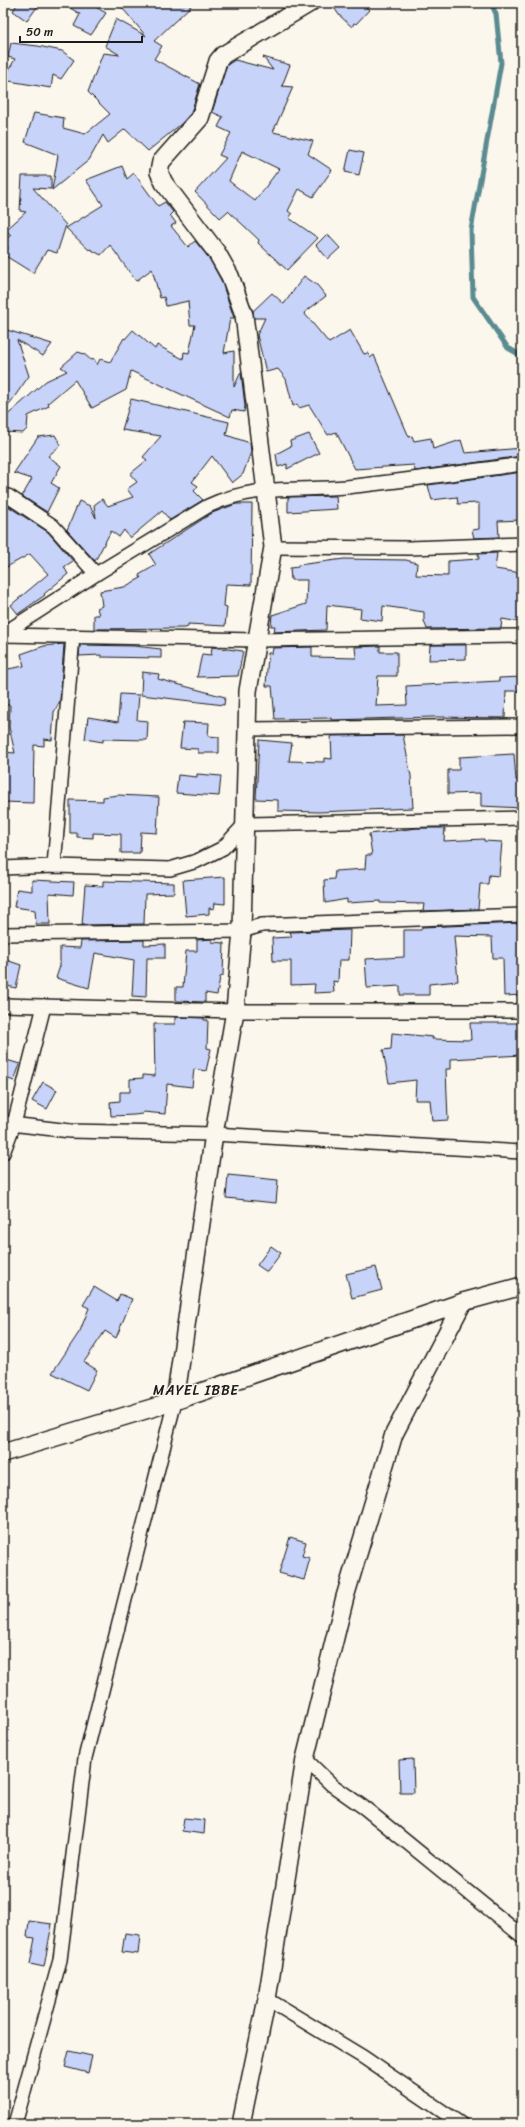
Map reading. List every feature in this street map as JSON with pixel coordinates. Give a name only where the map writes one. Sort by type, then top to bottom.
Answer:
[{"type":"street","points":[[15,2124],[60,1960],[85,1758],[175,1401],[214,1134],[235,1011],[242,931],[248,691],[274,547],[244,316],[238,296],[217,253],[164,183],[159,172],[161,162],[200,118],[218,61],[223,55],[310,3]]},
{"type":"street","points":[[3,634],[96,574],[208,506],[227,497],[267,489],[344,487],[416,479],[522,464]]},
{"type":"street","points":[[3,495],[8,496],[53,526],[96,574]]},
{"type":"street","points":[[274,547],[409,548],[522,544]]},
{"type":"street","points":[[3,634],[257,640],[522,636]]},
{"type":"street","points":[[54,866],[73,636]]},
{"type":"street","points":[[246,729],[522,726]]},
{"type":"street","points":[[3,868],[54,866],[170,869],[197,861],[223,848],[245,824],[522,818]]},
{"type":"street","points":[[3,934],[242,931],[262,925],[522,915]]},
{"type":"street","points":[[3,1005],[235,1011],[522,1011]]},
{"type":"street","points":[[3,1153],[9,1124],[44,1006]]},
{"type":"street","points":[[9,1124],[70,1131],[214,1134],[522,1152]]},
{"type":"street","points":[[3,1453],[175,1401],[462,1302],[522,1286]]},
{"type":"street","points":[[241,2124],[268,1999],[305,1759],[345,1597],[394,1434],[462,1302]]},
{"type":"street","points":[[305,1759],[332,1784],[366,1809],[522,1936]]},
{"type":"street","points":[[268,1999],[363,2057],[461,2124]]},
{"type":"building","points":[[18,3],[40,3],[27,21],[13,11]]},
{"type":"building","points":[[62,3],[89,3],[106,13],[91,35],[74,26],[80,14]]},
{"type":"building","points":[[118,3],[194,3],[154,41],[162,46],[154,59],[200,84],[191,113],[181,124],[148,151],[125,129],[108,143],[103,135],[89,160],[52,190],[58,155],[25,142],[34,113],[64,118],[63,128],[85,134],[110,114],[88,92],[103,53],[120,55],[105,46],[116,19],[146,36]]},
{"type":"building","points":[[331,3],[362,3],[369,10],[356,24],[354,23],[352,27],[339,15]]},
{"type":"building","points":[[11,43],[38,46],[62,51],[74,60],[61,79],[53,75],[51,88],[3,80],[15,59],[8,57]]},
{"type":"building","points":[[263,57],[290,65],[282,86],[293,87],[273,132],[313,141],[308,154],[332,170],[313,197],[299,189],[288,211],[292,214],[289,218],[318,238],[287,270],[258,243],[259,240],[228,211],[220,218],[195,192],[226,158],[219,155],[231,133],[218,127],[223,117],[212,112],[227,65],[235,60],[273,70]],"holes":[[[242,151],[279,169],[255,201],[229,181]]]},
{"type":"building","points":[[350,150],[364,153],[359,175],[345,172]]},
{"type":"building","points":[[122,166],[127,179],[134,173],[158,206],[165,202],[173,212],[170,215],[176,223],[171,226],[188,247],[195,241],[209,258],[221,280],[234,318],[230,318],[224,353],[234,351],[234,387],[241,372],[245,406],[244,412],[232,410],[230,417],[131,371],[126,390],[92,408],[75,380],[48,403],[49,406],[28,416],[27,429],[23,433],[3,432],[3,419],[46,381],[67,371],[61,367],[78,352],[84,354],[91,360],[94,359],[97,365],[100,359],[110,362],[124,338],[125,339],[133,330],[155,349],[157,345],[183,359],[184,352],[189,353],[195,325],[190,325],[188,301],[166,306],[164,297],[160,298],[152,269],[136,281],[110,245],[101,255],[90,249],[89,250],[66,228],[103,205],[86,180]]},
{"type":"building","points":[[22,176],[51,176],[51,189],[33,188],[66,225],[57,253],[47,250],[33,273],[4,255],[8,248],[3,241],[11,235],[6,230],[26,212],[20,211]]},
{"type":"building","points":[[327,234],[340,248],[328,259],[316,245]]},
{"type":"building","points":[[304,276],[317,285],[326,296],[304,313],[329,343],[350,330],[364,354],[368,353],[370,358],[374,355],[409,437],[412,436],[414,441],[431,438],[433,449],[461,440],[465,453],[522,448],[522,456],[415,471],[414,465],[355,469],[336,432],[328,435],[309,405],[299,408],[297,404],[293,406],[286,379],[278,369],[266,372],[257,335],[265,318],[254,318],[253,311],[272,293],[284,304]]},
{"type":"building","points":[[7,330],[52,344],[43,356],[17,340],[29,376],[3,413],[3,336]]},
{"type":"building","points":[[131,399],[229,422],[226,435],[250,443],[251,452],[243,474],[232,483],[212,456],[192,482],[198,486],[194,491],[203,500],[170,520],[162,511],[130,538],[124,530],[119,537],[111,531],[95,561],[67,530],[79,501],[90,506],[96,518],[94,505],[102,499],[108,506],[133,497],[127,489],[137,482],[130,474],[147,460],[143,457],[161,436],[122,430]]},
{"type":"building","points":[[309,434],[319,453],[287,469],[287,464],[278,467],[276,454],[291,446],[290,441]]},
{"type":"building","points":[[55,435],[61,445],[48,456],[61,466],[51,483],[59,488],[47,512],[22,496],[32,479],[14,473],[38,437]]},
{"type":"building","points":[[522,472],[522,520],[498,521],[499,537],[474,538],[472,530],[479,529],[479,503],[458,504],[457,497],[432,500],[428,485]]},
{"type":"building","points":[[336,496],[337,509],[288,512],[288,497]]},
{"type":"building","points":[[3,503],[48,532],[73,561],[64,567],[68,574],[44,594],[45,595],[18,614],[11,605],[48,574],[30,554],[3,569]]},
{"type":"building","points":[[236,504],[252,504],[251,585],[226,584],[224,606],[227,607],[225,626],[188,624],[188,627],[185,628],[94,629],[94,615],[99,615],[97,608],[102,606],[100,591],[124,587],[141,578],[139,575],[156,565],[149,554],[212,513]]},
{"type":"building","points":[[497,553],[495,569],[522,573],[522,614],[520,622],[502,619],[501,628],[427,629],[424,621],[424,612],[383,606],[382,621],[360,618],[361,609],[327,605],[326,630],[274,632],[275,626],[271,626],[272,615],[306,604],[307,580],[291,580],[290,568],[298,567],[298,565],[344,559],[406,560],[417,563],[416,575],[448,576],[448,561],[479,559],[478,554]]},
{"type":"building","points":[[64,644],[60,701],[54,712],[52,740],[44,739],[44,746],[34,745],[33,803],[3,802],[3,752],[15,753],[9,727],[10,705],[5,705],[3,670],[24,666],[21,654],[44,646]]},
{"type":"building","points":[[80,645],[134,646],[161,649],[161,658],[101,657],[101,655],[79,656]]},
{"type":"building","points":[[430,645],[466,645],[466,659],[429,660]]},
{"type":"building","points":[[380,646],[380,652],[397,652],[397,676],[378,676],[376,706],[407,705],[406,686],[499,681],[499,678],[522,677],[522,691],[506,691],[505,718],[434,717],[331,720],[331,718],[275,719],[272,686],[266,686],[268,653],[272,653],[273,648],[312,647],[312,657],[356,658],[355,647]]},
{"type":"building","points":[[212,647],[243,651],[238,676],[197,677],[202,654],[211,655]]},
{"type":"building","points":[[142,672],[159,674],[158,679],[225,697],[224,705],[141,695]]},
{"type":"building","points":[[120,694],[139,695],[137,720],[148,721],[147,740],[103,739],[103,742],[85,739],[88,717],[118,722]]},
{"type":"building","points":[[183,722],[209,723],[208,736],[219,737],[219,753],[198,753],[198,749],[180,748]]},
{"type":"building","points":[[403,735],[411,776],[413,808],[319,812],[278,811],[278,800],[256,799],[259,740],[292,743],[289,761],[324,762],[324,758],[332,759],[331,736]]},
{"type":"building","points":[[514,754],[516,780],[522,780],[522,808],[481,806],[481,793],[448,794],[448,770],[459,770],[459,757]]},
{"type":"building","points":[[197,774],[221,776],[219,796],[176,793],[178,775],[197,777]]},
{"type":"building","points":[[118,795],[159,797],[157,833],[141,832],[140,853],[121,853],[121,834],[93,833],[93,838],[77,837],[77,833],[70,833],[70,800],[103,801],[103,797]]},
{"type":"building","points":[[417,828],[445,828],[444,841],[484,839],[484,841],[502,842],[499,876],[489,875],[488,884],[480,884],[478,909],[423,911],[424,904],[380,903],[380,901],[347,903],[347,899],[325,903],[324,880],[334,879],[335,871],[365,869],[366,855],[372,855],[369,834]]},
{"type":"building","points":[[225,877],[225,904],[215,903],[214,909],[209,908],[209,914],[186,916],[183,880]]},
{"type":"building","points":[[32,880],[74,882],[73,895],[49,893],[50,924],[36,924],[35,910],[14,907],[17,889],[32,891]]},
{"type":"building","points":[[103,881],[174,883],[174,893],[145,894],[144,924],[82,925],[85,885],[103,886]]},
{"type":"building","points":[[522,923],[522,995],[504,996],[503,958],[493,958],[492,937],[454,936],[458,981],[429,984],[429,995],[400,995],[400,986],[367,988],[365,959],[404,957],[404,930],[421,930],[422,927]]},
{"type":"building","points":[[350,930],[349,960],[339,960],[338,982],[333,981],[334,992],[314,993],[315,984],[291,985],[291,961],[273,961],[272,938],[292,937],[290,932]]},
{"type":"building","points":[[212,939],[212,942],[224,943],[223,976],[220,977],[217,995],[205,993],[205,1002],[176,1001],[176,987],[183,987],[186,951],[197,951],[197,940]]},
{"type":"building","points":[[144,940],[144,945],[165,944],[165,958],[147,958],[146,997],[132,996],[134,960],[95,953],[89,988],[56,978],[60,966],[60,947],[80,948],[81,941]]},
{"type":"building","points":[[3,959],[21,965],[16,988],[3,985]]},
{"type":"building","points":[[175,1017],[204,1018],[204,1020],[208,1020],[207,1048],[211,1049],[206,1071],[194,1069],[192,1087],[167,1084],[165,1114],[143,1112],[142,1114],[134,1115],[111,1116],[110,1102],[120,1101],[120,1092],[130,1092],[130,1079],[143,1078],[143,1075],[155,1076],[154,1024],[175,1024]]},
{"type":"building","points":[[470,1023],[522,1023],[522,1055],[451,1059],[451,1069],[446,1069],[448,1120],[432,1121],[430,1100],[415,1100],[416,1080],[389,1083],[383,1050],[391,1049],[392,1033],[433,1037],[432,1039],[471,1040]]},
{"type":"building","points":[[3,1059],[20,1064],[14,1081],[3,1077]]},
{"type":"building","points":[[43,1082],[57,1090],[47,1109],[32,1101]]},
{"type":"building","points":[[228,1175],[278,1180],[276,1203],[226,1198]]},
{"type":"building","points":[[271,1246],[281,1253],[267,1272],[257,1265]]},
{"type":"building","points":[[376,1267],[382,1290],[352,1298],[346,1274]]},
{"type":"building","points":[[94,1287],[117,1301],[120,1294],[132,1299],[116,1338],[105,1331],[84,1362],[97,1370],[87,1390],[52,1373],[80,1331],[89,1308],[83,1305]]},
{"type":"building","points":[[290,1537],[306,1542],[302,1556],[310,1558],[304,1580],[279,1573]]},
{"type":"building","points":[[413,1759],[414,1793],[400,1793],[399,1760]]},
{"type":"building","points":[[184,1818],[205,1820],[204,1834],[182,1831]]},
{"type":"building","points":[[29,1921],[52,1924],[44,1967],[30,1964],[35,1938],[27,1937]]},
{"type":"building","points":[[125,1933],[140,1935],[138,1954],[122,1952]]},
{"type":"building","points":[[69,2051],[92,2056],[88,2073],[65,2067]]},
{"type":"waterway","points":[[491,3],[496,14],[501,63],[471,230],[473,297],[508,348],[522,356]]},
{"type":"district","name":"MAYEL IBBE","points":[[196,1390]]}]
